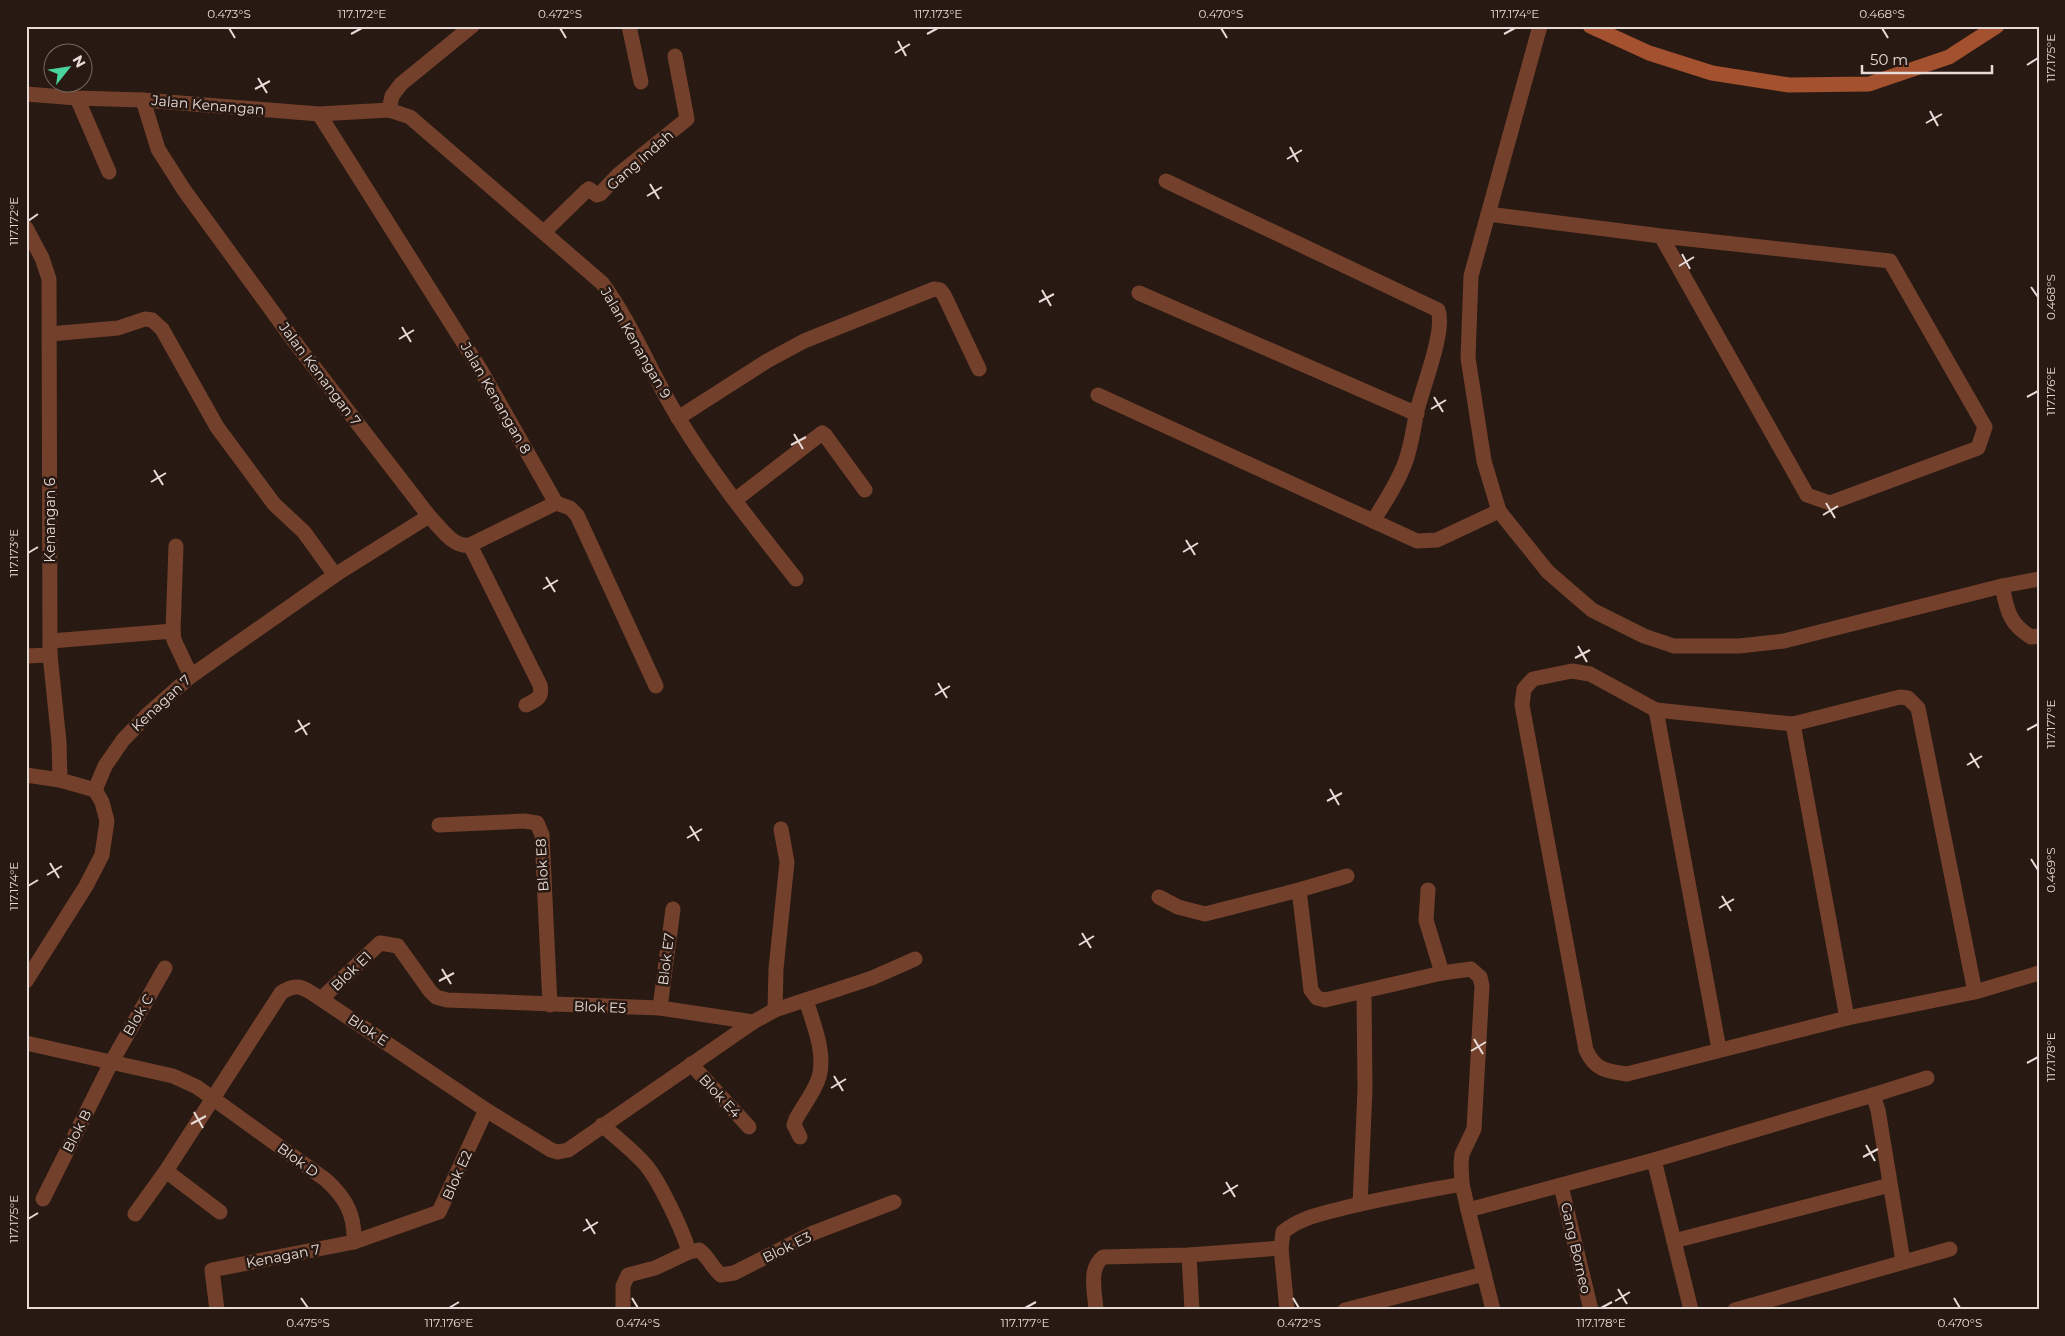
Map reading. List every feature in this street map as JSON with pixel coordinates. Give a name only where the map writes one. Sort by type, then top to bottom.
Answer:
[{"type":"street","points":[[389,110],[392,96],[401,84],[472,26]]},
{"type":"street","points":[[629,26],[641,82]]},
{"type":"street","points":[[1540,26],[1471,276],[1468,358],[1484,462],[1499,511],[1548,572],[1592,610],[1644,636],[1674,646],[1740,646],[1784,642],[2002,586],[2039,579]]},
{"type":"street","points":[[1590,26],[1649,53],[1712,73],[1790,85],[1869,84],[1949,57],[1997,26]]},
{"type":"street","name":"Gang Indah","points":[[544,232],[586,191],[589,190],[597,195],[600,194],[619,174],[688,119],[675,56]]},
{"type":"street","name":"Jalan Kenangan","points":[[26,94],[143,100],[319,114],[389,110]]},
{"type":"street","points":[[78,98],[108,172]]},
{"type":"street","name":"Jalan Kenangan 7","points":[[143,100],[158,149],[184,190],[294,341],[429,516],[451,539],[464,546],[470,545]]},
{"type":"street","name":"Jalan Kenangan 9","points":[[389,110],[399,112],[416,122],[602,282],[616,302],[678,418],[735,500],[796,579]]},
{"type":"street","name":"Jalan Kenangan 8","points":[[319,114],[480,369],[556,503]]},
{"type":"street","points":[[1166,181],[1438,310],[1440,323],[1416,414],[1411,448],[1393,490],[1373,520]]},
{"type":"street","points":[[1488,214],[1661,236],[1890,261],[1985,427],[1978,448],[1830,503],[1807,495],[1661,236]]},
{"type":"street","name":"Kenangan 6","points":[[26,228],[47,270],[50,334],[50,648],[59,742],[60,780]]},
{"type":"street","points":[[678,418],[767,361],[804,341],[934,289],[940,290],[944,295],[979,370]]},
{"type":"street","points":[[1139,293],[1416,414]]},
{"type":"street","points":[[50,334],[118,328],[145,319],[152,320],[162,329],[217,427],[246,468],[274,504],[304,532],[335,574]]},
{"type":"street","points":[[1098,395],[1373,520],[1417,542],[1437,540],[1499,511]]},
{"type":"street","points":[[735,500],[822,433],[865,490]]},
{"type":"street","points":[[526,705],[539,699],[542,692],[540,685],[470,545],[556,503],[570,508],[577,514],[656,686]]},
{"type":"street","name":"Kenagan 7","points":[[95,790],[105,766],[123,740],[148,714],[191,676],[335,574],[429,516]]},
{"type":"street","points":[[176,546],[174,640],[191,676]]},
{"type":"street","points":[[2002,586],[2006,607],[2015,625],[2019,630],[2031,637],[2039,636]]},
{"type":"street","points":[[26,656],[50,648],[173,631]]},
{"type":"street","points":[[1975,992],[1918,708],[1908,698],[1900,697],[1793,724],[1656,710],[1590,674],[1572,671],[1533,679],[1524,689],[1522,705],[1586,1050],[1592,1062],[1606,1071],[1626,1074],[1847,1018],[1975,992],[2039,973]]},
{"type":"street","points":[[1656,710],[1719,1049]]},
{"type":"street","points":[[1793,724],[1847,1018]]},
{"type":"street","points":[[26,775],[60,780],[95,790],[102,802],[107,820],[102,856],[86,886],[26,981]]},
{"type":"street","name":"Blok E8","points":[[439,825],[524,821],[537,824],[542,835],[550,1005]]},
{"type":"street","points":[[775,1010],[776,969],[787,862],[781,828]]},
{"type":"street","points":[[1159,897],[1178,907],[1205,914],[1347,876]]},
{"type":"street","points":[[1298,890],[1311,990],[1320,1000],[1364,992],[1442,973],[1471,969],[1480,977],[1482,986],[1474,1129],[1462,1154],[1461,1164],[1462,1184],[1493,1310]]},
{"type":"street","points":[[1428,890],[1426,920],[1442,973]]},
{"type":"street","name":"Blok E7","points":[[660,1008],[673,909]]},
{"type":"street","name":"Blok E1","points":[[322,999],[380,943],[398,946],[430,991],[436,997],[447,1000]]},
{"type":"street","points":[[623,1310],[625,1279],[628,1276],[656,1268],[689,1252],[686,1241],[666,1200],[644,1162],[602,1126],[753,1022],[775,1010],[872,978],[915,959]]},
{"type":"street","name":"Blok C","points":[[111,1063],[165,968]]},
{"type":"street","name":"Blok E","points":[[213,1098],[281,994],[290,987],[301,986],[486,1110],[551,1150],[558,1152],[568,1150],[602,1126]]},
{"type":"street","points":[[1360,1204],[1364,1090],[1364,992]]},
{"type":"street","name":"Blok E5","points":[[447,1000],[660,1008],[753,1022]]},
{"type":"street","points":[[800,1138],[794,1125],[819,1079],[822,1066],[817,1036],[806,1000]]},
{"type":"street","points":[[26,1043],[173,1076],[197,1087],[213,1098],[166,1171],[135,1214]]},
{"type":"street","name":"Blok B","points":[[43,1199],[111,1063]]},
{"type":"street","name":"Blok E4","points":[[692,1064],[750,1127]]},
{"type":"street","points":[[1468,1210],[1654,1160],[1927,1078]]},
{"type":"street","points":[[1873,1095],[1878,1110],[1903,1261]]},
{"type":"street","name":"Blok D","points":[[213,1098],[326,1180],[338,1191],[355,1224],[354,1242]]},
{"type":"street","name":"Blok E2","points":[[354,1242],[439,1212],[443,1208],[486,1110]]},
{"type":"street","points":[[1654,1160],[1691,1310]]},
{"type":"street","points":[[166,1171],[220,1212]]},
{"type":"street","points":[[1287,1310],[1282,1248],[1283,1232],[1290,1226],[1300,1220],[1360,1204],[1462,1184]]},
{"type":"street","name":"Gang Borneo","points":[[1561,1186],[1591,1310]]},
{"type":"street","points":[[1674,1240],[1890,1186]]},
{"type":"street","name":"Blok E3","points":[[689,1252],[699,1250],[716,1271],[721,1275],[727,1276],[813,1233],[894,1202]]},
{"type":"street","name":"Kenagan 7","points":[[217,1310],[212,1270],[354,1242]]},
{"type":"street","points":[[1096,1310],[1094,1270],[1097,1262],[1103,1257],[1189,1255],[1282,1248]]},
{"type":"street","points":[[1735,1310],[1950,1248]]},
{"type":"street","points":[[1189,1255],[1192,1310]]},
{"type":"street","points":[[1345,1310],[1484,1274]]}]
